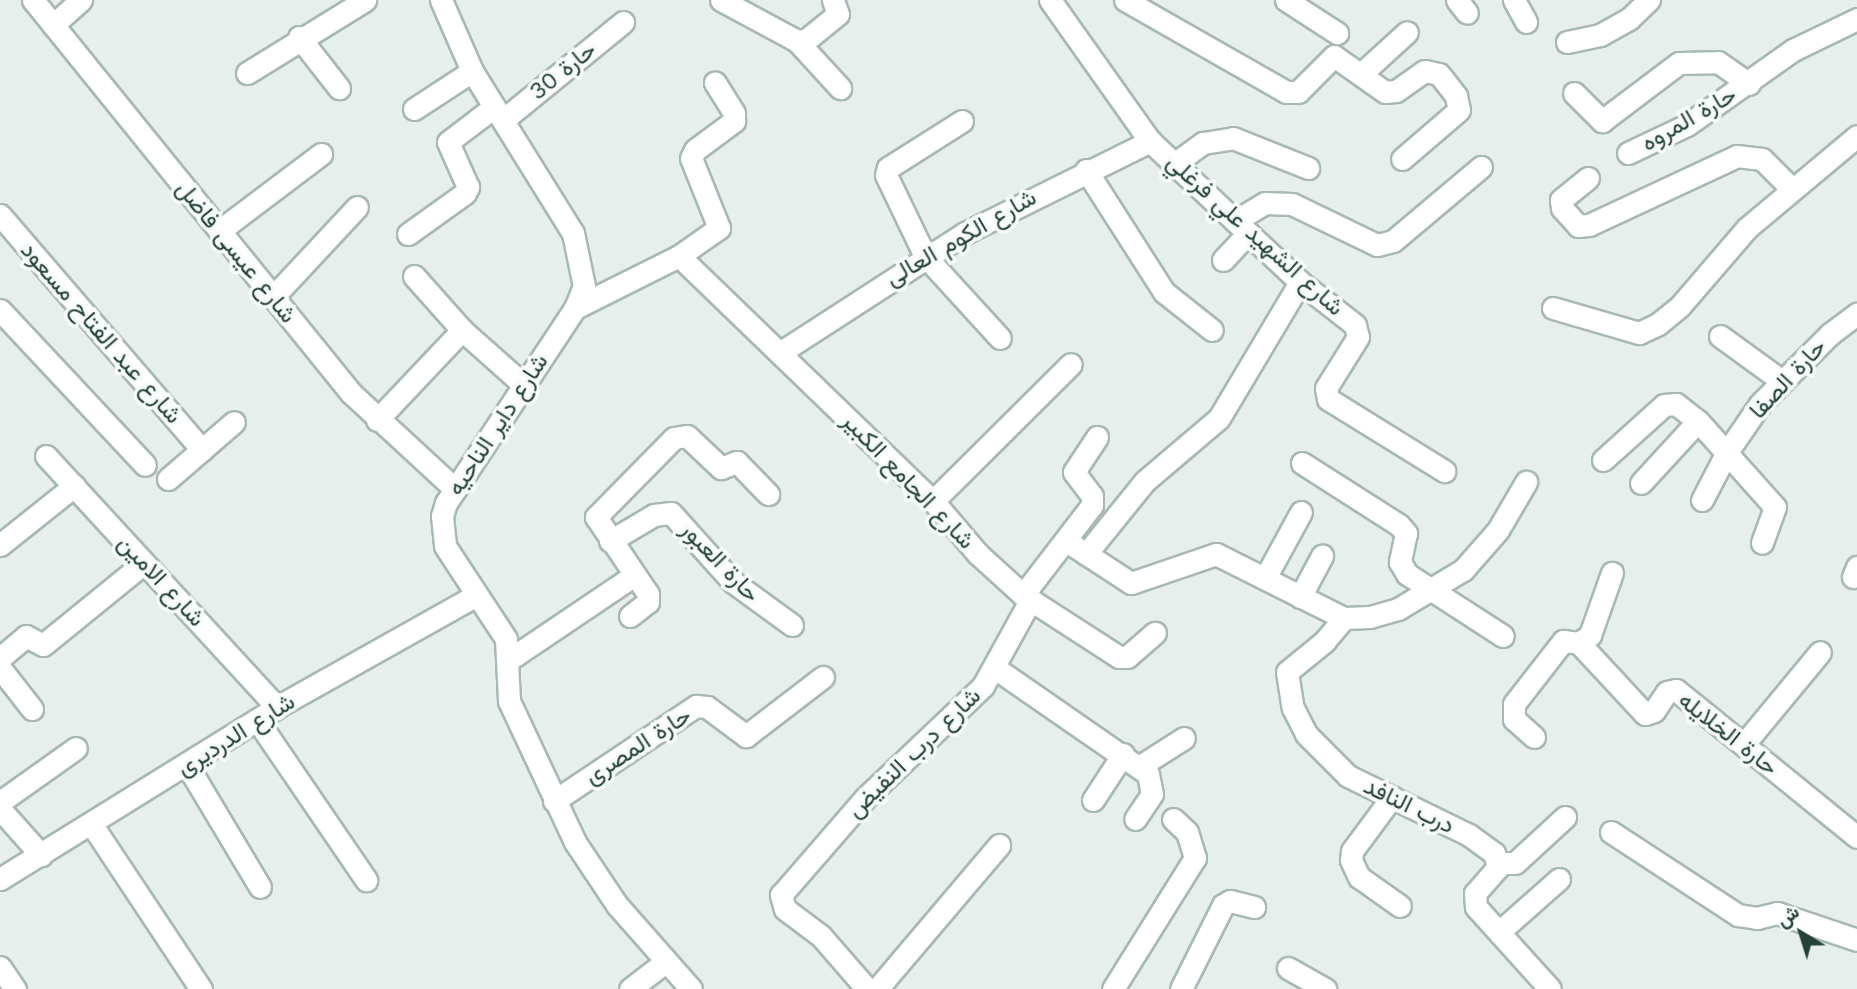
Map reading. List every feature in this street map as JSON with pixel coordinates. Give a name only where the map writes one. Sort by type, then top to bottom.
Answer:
[{"type":"street","name":"شارع عيسى فاضل","points":[[33,0],[219,231],[377,420],[455,489]]},
{"type":"street","points":[[53,25],[82,0]]},
{"type":"street","points":[[247,73],[299,37],[365,0]]},
{"type":"street","name":"شارع داير الناحيه","points":[[440,0],[472,71],[573,233],[584,286],[575,308],[455,489],[442,516],[445,546],[475,596],[495,619],[510,659],[509,701],[554,801],[617,905],[664,963],[691,989]]},
{"type":"street","points":[[721,0],[797,41],[840,88]]},
{"type":"street","points":[[797,41],[806,40],[838,14],[833,0]]},
{"type":"street","points":[[1125,0],[1286,92],[1298,92],[1334,56],[1391,93],[1432,71],[1445,79],[1456,96],[1455,115],[1402,159]]},
{"type":"street","points":[[1286,0],[1337,33]]},
{"type":"street","points":[[1514,0],[1526,22]]},
{"type":"street","points":[[1567,42],[1600,35],[1629,19],[1649,0]]},
{"type":"street","name":"شارع الشهيد علي فرغلي","points":[[1059,4],[1150,141],[1300,282],[1351,320],[1358,331],[1326,388],[1328,399],[1444,471]]},
{"type":"street","name":"حارة المروه","points":[[1628,153],[1687,125],[1749,84],[1793,50],[1857,19]]},
{"type":"street","name":"حارة 30","points":[[408,234],[465,193],[468,187],[448,142],[498,113],[622,22]]},
{"type":"street","points":[[1361,74],[1407,32]]},
{"type":"street","points":[[299,37],[339,88]]},
{"type":"street","name":"حارة المروه","points":[[1574,93],[1594,119],[1602,121],[1688,61],[1718,62],[1749,84]]},
{"type":"street","points":[[414,109],[472,71]]},
{"type":"street","points":[[575,308],[680,256],[719,228],[691,158],[695,150],[734,121],[734,113],[715,82]]},
{"type":"street","points":[[962,121],[888,168],[888,183],[925,256],[1000,338]]},
{"type":"street","points":[[1553,308],[1619,330],[1639,333],[1658,324],[1680,306],[1747,228],[1791,188],[1857,136]]},
{"type":"street","points":[[1174,164],[1203,143],[1233,138],[1308,167]]},
{"type":"street","name":"شارع الكوم العالى","points":[[781,352],[925,256],[1086,170],[1150,141]]},
{"type":"street","points":[[219,231],[321,154]]},
{"type":"street","points":[[1588,178],[1561,200],[1562,208],[1578,226],[1737,156],[1762,159],[1791,188]]},
{"type":"street","points":[[1223,260],[1241,227],[1265,202],[1292,204],[1377,245],[1393,241],[1481,167]]},
{"type":"street","points":[[1086,170],[1164,292],[1212,330]]},
{"type":"street","points":[[274,298],[357,207]]},
{"type":"street","name":"شارع عبد الفتاح مسعود","points":[[0,215],[202,450]]},
{"type":"street","name":"شارع الجامع الكبير","points":[[680,256],[933,501],[978,554],[1027,597],[1119,657],[1127,657],[1155,633]]},
{"type":"street","points":[[414,276],[462,330],[524,385]]},
{"type":"street","points":[[1086,554],[1145,481],[1219,418],[1300,282]]},
{"type":"street","points":[[0,310],[145,465]]},
{"type":"street","name":"حارة الصفا","points":[[1702,500],[1727,452],[1760,404],[1857,314]]},
{"type":"street","points":[[377,420],[462,330]]},
{"type":"street","points":[[1720,336],[1782,381]]},
{"type":"street","points":[[933,501],[1071,364]]},
{"type":"street","points":[[1603,460],[1664,405],[1676,404],[1698,421],[1775,507],[1762,543]]},
{"type":"street","points":[[1641,483],[1698,421]]},
{"type":"street","points":[[169,479],[234,422]]},
{"type":"street","points":[[630,616],[649,599],[598,523],[599,511],[678,436],[687,436],[720,468],[737,462],[768,494]]},
{"type":"street","name":"شارع درب النفيض","points":[[867,989],[821,936],[786,909],[781,895],[857,807],[969,701],[995,668],[1027,597],[1092,505],[1092,496],[1074,472],[1097,437]]},
{"type":"street","name":"شارع الامين","points":[[46,456],[277,707]]},
{"type":"street","points":[[1302,463],[1399,525],[1408,541],[1401,555],[1402,569],[1503,636]]},
{"type":"street","points":[[1068,542],[1131,583],[1216,554],[1344,618],[1398,609],[1463,570],[1498,530],[1526,482]]},
{"type":"street","points":[[0,545],[74,486]]},
{"type":"street","points":[[1265,578],[1301,512]]},
{"type":"street","name":"حارة العبور","points":[[610,541],[654,515],[671,513],[733,582],[792,625]]},
{"type":"street","points":[[1300,597],[1322,556]]},
{"type":"street","points":[[0,658],[26,636],[43,645],[144,563]]},
{"type":"street","points":[[1534,737],[1514,719],[1514,704],[1563,640],[1579,643],[1586,641],[1596,624],[1612,573]]},
{"type":"street","points":[[510,659],[633,576]]},
{"type":"street","name":"شارع الدرديرى","points":[[0,879],[92,825],[277,707],[475,596]]},
{"type":"street","name":"درب النافد","points":[[1344,618],[1325,641],[1287,672],[1293,708],[1324,757],[1348,776],[1477,840],[1499,863]]},
{"type":"street","name":"حارة الخلايله","points":[[1579,643],[1645,714],[1654,711],[1667,692],[1676,690],[1857,837]]},
{"type":"street","points":[[1744,744],[1820,652]]},
{"type":"street","points":[[0,668],[32,709]]},
{"type":"street","points":[[995,668],[1132,760],[1153,783],[1152,794],[1135,819]]},
{"type":"street","name":"حارة المصرى","points":[[554,801],[696,706],[708,707],[746,736],[823,677]]},
{"type":"street","points":[[257,720],[366,880]]},
{"type":"street","points":[[1093,800],[1132,760],[1184,738]]},
{"type":"street","points":[[0,802],[76,748]]},
{"type":"street","points":[[187,765],[260,887]]},
{"type":"street","points":[[1392,797],[1352,851],[1351,860],[1359,877],[1400,906]]},
{"type":"street","points":[[0,809],[41,855]]},
{"type":"street","points":[[1550,989],[1499,932],[1474,899],[1499,863],[1515,863],[1566,817]]},
{"type":"street","points":[[1113,989],[1195,858],[1187,832],[1173,819]]},
{"type":"street","points":[[92,825],[201,989]]},
{"type":"street","points":[[1611,832],[1738,915],[1757,918],[1777,913],[1857,940]]},
{"type":"street","points":[[877,989],[999,845]]},
{"type":"street","points":[[1499,932],[1559,879]]},
{"type":"street","points":[[1181,989],[1223,905],[1230,901],[1254,907]]},
{"type":"street","points":[[630,989],[664,963]]},
{"type":"street","points":[[0,967],[15,989]]},
{"type":"street","points":[[1287,968],[1316,987]]}]
